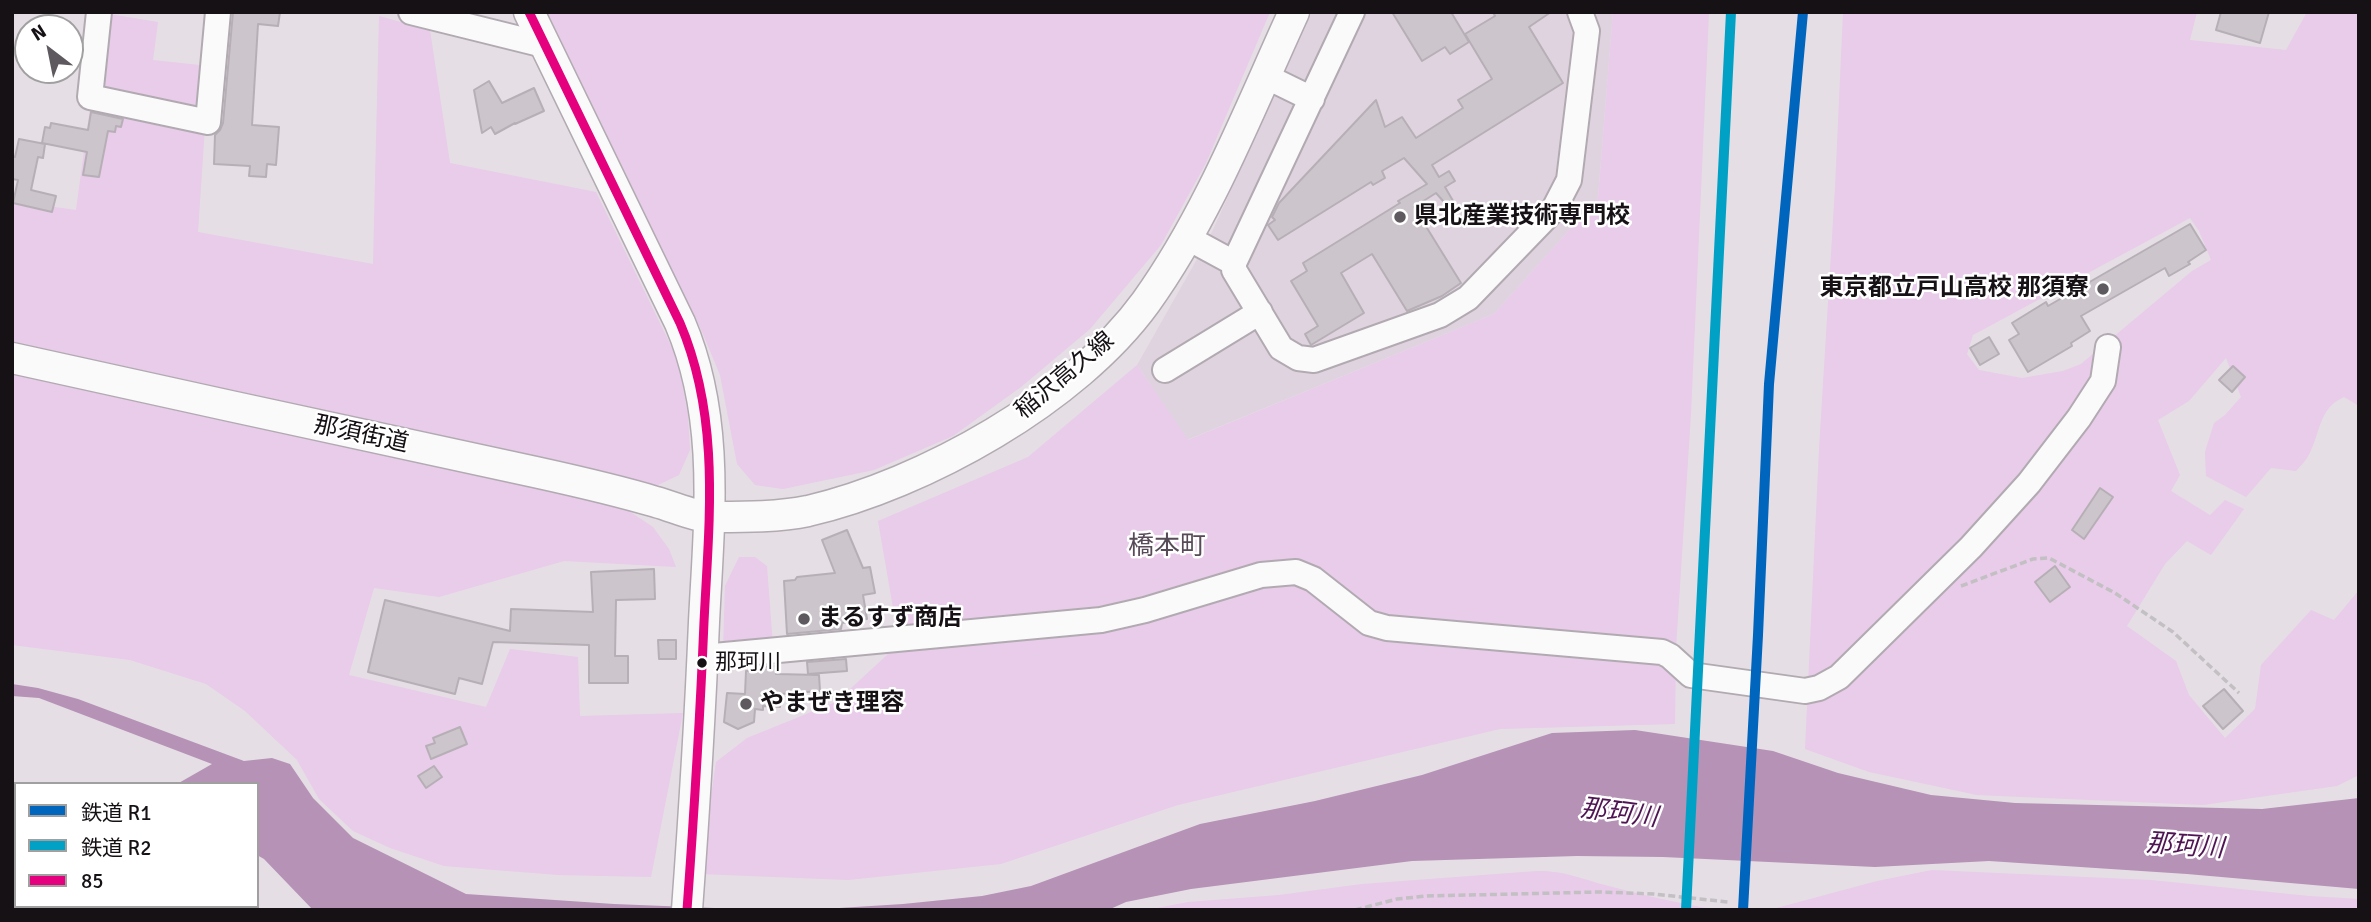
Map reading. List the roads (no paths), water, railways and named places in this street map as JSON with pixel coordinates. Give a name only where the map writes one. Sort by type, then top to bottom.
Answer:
[{"type":"main road","points":[[529,12],[691,347],[706,411],[710,450],[709,517],[698,757],[687,910]]},
{"type":"main road","name":"稲沢高久線","points":[[709,517],[757,517],[815,509],[849,500],[905,479],[964,451],[1061,386],[1103,351],[1144,305],[1186,237],[1217,180],[1294,12]]},
{"type":"main road","name":"那須街道","points":[[12,358],[595,486],[709,517]]},
{"type":"street","points":[[99,12],[90,97],[208,122],[218,12]]},
{"type":"street","points":[[411,12],[544,45]]},
{"type":"street","points":[[1352,12],[1234,263],[1234,270],[1281,348],[1298,358],[1314,359],[1440,315],[1478,290],[1554,209],[1569,180],[1587,32],[1580,12]]},
{"type":"street","points":[[1265,76],[1312,99]]},
{"type":"street","points":[[1186,237],[1234,263]]},
{"type":"street","points":[[1165,370],[1260,312]]},
{"type":"street","points":[[703,657],[1101,620],[1145,610],[1261,575],[1296,572],[1312,579],[1369,623],[1387,628],[1662,652],[1690,675],[1805,691],[1819,688],[1839,677],[1970,547],[2029,483],[2103,382],[2108,347]]},
{"type":"water","points":[[12,684],[38,688],[78,699],[244,761],[272,758],[290,764],[313,798],[353,838],[466,894],[764,910],[313,910],[259,856],[259,782],[180,782],[212,764],[39,698],[12,696]]},
{"type":"water","points":[[1635,730],[1773,751],[1838,773],[1931,795],[2015,803],[2262,809],[2359,798],[2359,889],[1989,861],[1875,867],[1663,857],[1577,856],[1412,861],[1191,889],[1126,902],[1108,910],[807,910],[982,896],[1031,886],[1200,824],[1315,801],[1422,775],[1552,733]]},
{"type":"rail line","name":"R2","points":[[1686,910],[1731,12]]},
{"type":"rail line","name":"R1","points":[[1743,910],[1769,384],[1803,12]]},
{"type":"place","name":"県北産業技術専門校","points":[[1400,217]]},
{"type":"place","name":"東京都立戸山高校 那須寮","points":[[2103,289]]},
{"type":"place","name":"まるすず商店","points":[[804,619]]},
{"type":"place","name":"那珂川","points":[[702,663]]},
{"type":"place","name":"やまぜき理容","points":[[746,704]]},
{"type":"district","name":"橋本町","points":[[1167,547]]}]
